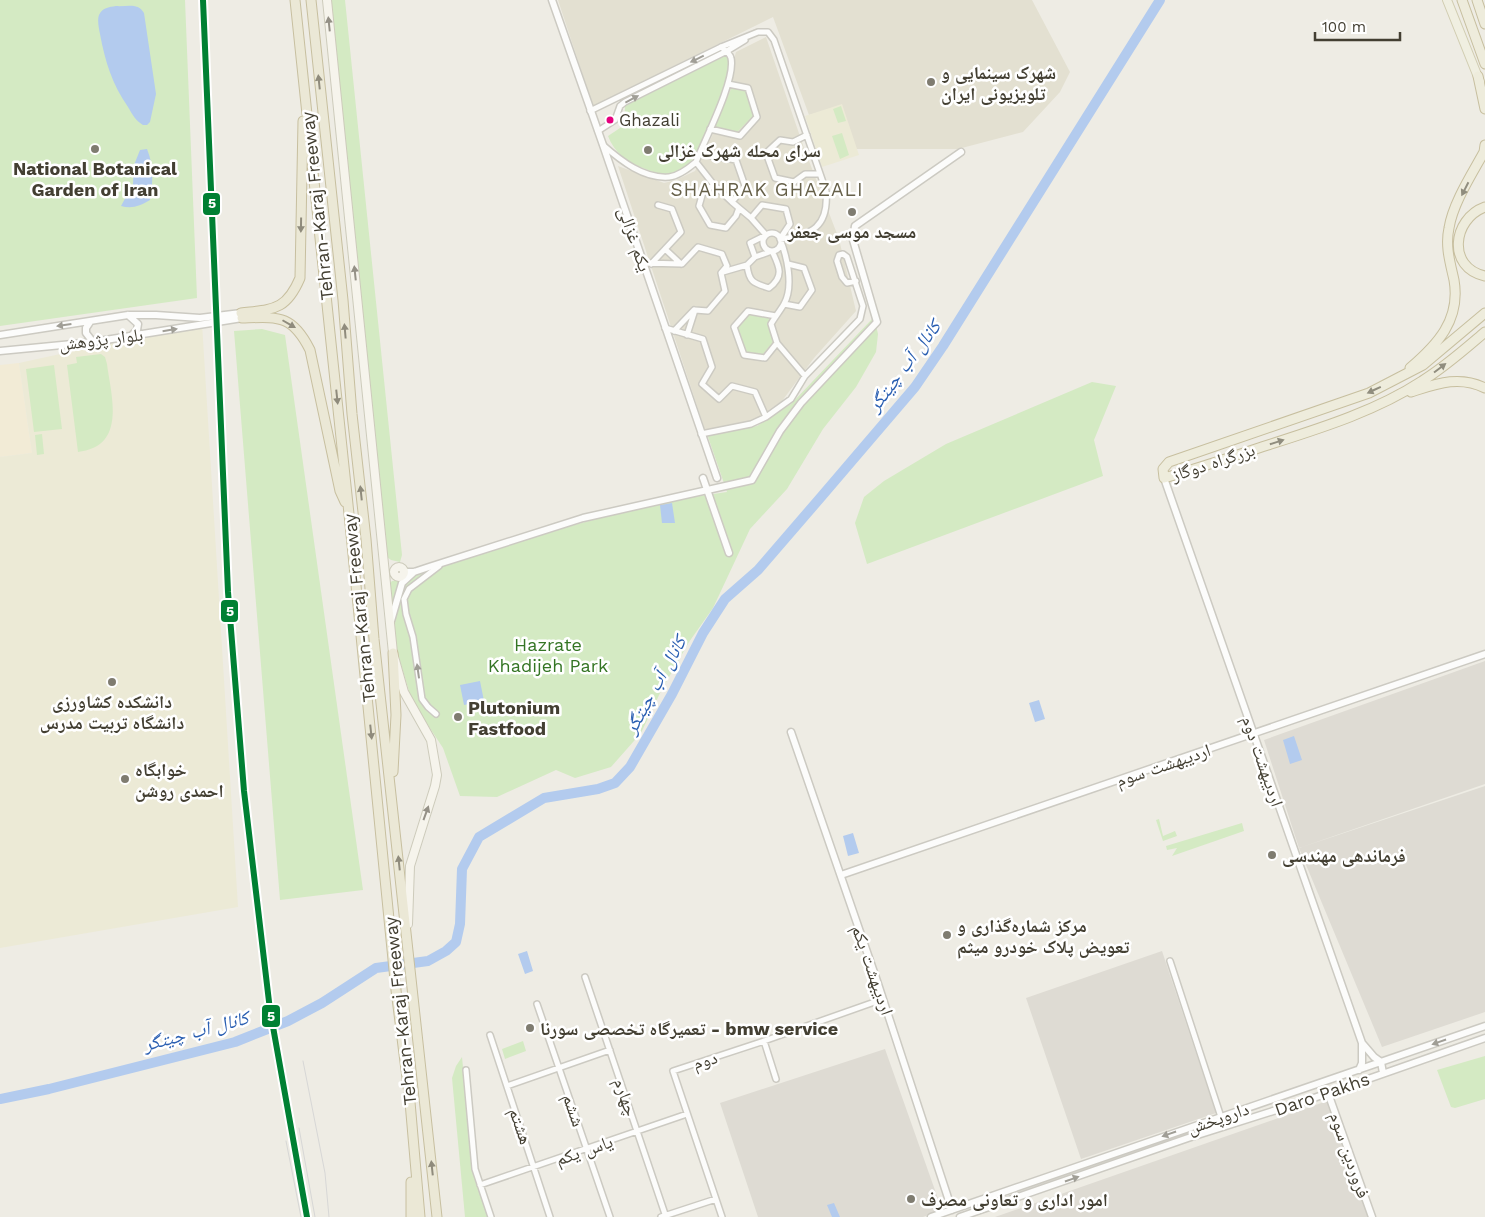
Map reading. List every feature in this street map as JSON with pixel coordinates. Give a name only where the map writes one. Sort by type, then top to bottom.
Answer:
[{"type":"highway","name":"Tehran-Karaj Freeway","points":[[295,0],[349,514],[396,990],[410,1102],[420,1217]]},
{"type":"highway","name":"Tehran-Karaj Freeway","points":[[310,0],[343,300],[374,639],[437,1217]]},
{"type":"highway","points":[[1462,0],[1485,64]]},
{"type":"highway","points":[[1478,0],[1485,11]]},
{"type":"highway","points":[[1478,0],[1485,24]]},
{"type":"highway","points":[[1478,76],[1485,109]]},
{"type":"highway","points":[[242,315],[277,308],[292,294],[300,278],[304,88]]},
{"type":"highway","points":[[1397,379],[1431,350],[1442,337],[1451,319],[1454,302],[1454,283],[1446,244],[1449,225],[1484,152],[1485,145]]},
{"type":"highway","points":[[1485,207],[1476,211],[1465,222],[1459,232],[1458,242],[1460,255],[1468,268],[1485,276]]},
{"type":"highway","name":"بزرگراه دوگاز","points":[[1485,313],[1423,365],[1397,379],[1369,393],[1169,462],[1163,469],[1164,478],[1350,417],[1391,399],[1422,381],[1485,332]]},
{"type":"highway","points":[[242,315],[274,317],[288,322],[297,328],[304,338],[310,350],[340,491],[349,514]]},
{"type":"highway","points":[[1391,399],[1442,382],[1462,382],[1485,388]]},
{"type":"highway","points":[[392,800],[396,715],[393,653]]},
{"type":"highway","points":[[411,1217],[413,1149]]},
{"type":"main road","points":[[327,0],[393,653],[404,692],[431,740],[437,776],[433,795],[410,866],[408,946]]},
{"type":"main road","points":[[1447,0],[1485,95]]},
{"type":"main road","points":[[384,567],[395,572]]},
{"type":"main road","points":[[386,582],[401,567],[405,572]]},
{"type":"street","name":"یکم غزالی","points":[[552,0],[717,478]]},
{"type":"street","points":[[590,111],[721,47],[758,32],[768,32],[774,40],[826,191],[827,200],[826,210],[816,228],[799,237],[780,239]]},
{"type":"street","points":[[598,131],[615,120],[620,106],[727,51],[758,32]]},
{"type":"street","points":[[603,145],[627,164],[638,170],[659,176],[670,177],[682,172],[696,162],[728,84],[732,60],[729,53],[721,47]]},
{"type":"street","points":[[710,129],[740,136],[757,117],[748,88],[728,84]]},
{"type":"street","points":[[642,86],[645,92]]},
{"type":"street","points":[[608,103],[612,104],[618,114]]},
{"type":"street","points":[[807,135],[793,142],[780,140],[766,152],[775,178],[794,182],[805,174],[820,174]]},
{"type":"street","points":[[405,572],[414,572],[583,518],[752,480],[780,430],[801,403],[877,322],[853,240],[855,226],[961,152]]},
{"type":"street","points":[[700,154],[736,160],[745,186],[732,202]]},
{"type":"street","points":[[696,162],[714,185],[752,218],[766,235]]},
{"type":"street","points":[[714,185],[703,192],[699,206],[710,224],[726,228],[736,216],[739,208]]},
{"type":"street","points":[[720,273],[747,265],[755,256],[779,247],[780,239],[790,224],[786,209],[762,205],[752,218]]},
{"type":"street","points":[[651,264],[681,232],[672,209],[658,206]]},
{"type":"street","points":[[755,256],[750,243],[774,233],[780,239],[787,256],[788,295],[771,324],[777,343],[805,376]]},
{"type":"street","points":[[766,235],[763,243],[766,248],[787,256]]},
{"type":"street","points":[[643,263],[682,264],[698,247],[722,254],[727,266],[720,273]]},
{"type":"street","points":[[665,249],[682,264]]},
{"type":"street","points":[[747,265],[748,277],[756,284],[768,288],[775,283],[780,274],[779,266],[772,251]]},
{"type":"street","points":[[701,434],[751,424],[766,417],[791,399],[805,376],[860,319],[863,306],[856,282],[847,257],[843,254],[839,255],[837,260],[842,277],[847,283],[856,282]]},
{"type":"street","points":[[784,304],[800,307],[812,290],[804,268],[788,264]]},
{"type":"street","points":[[694,310],[708,311],[725,291],[720,273]]},
{"type":"street","points":[[674,331],[694,310]]},
{"type":"street","points":[[687,335],[694,310]]},
{"type":"street","points":[[776,316],[748,310],[734,327],[744,355],[765,358],[777,343]]},
{"type":"street","name":"بلوار پژوهش","points":[[0,335],[128,315],[156,314],[201,321]]},
{"type":"street","points":[[128,315],[138,324],[137,330],[131,336]]},
{"type":"street","points":[[201,321],[242,315]]},
{"type":"street","name":"بلوار پژوهش","points":[[0,351],[93,342],[201,321]]},
{"type":"street","points":[[90,322],[86,328],[86,333],[93,342]]},
{"type":"street","points":[[665,328],[703,339],[712,368],[702,384],[719,399],[732,386],[755,392],[766,417]]},
{"type":"street","points":[[703,478],[728,553]]},
{"type":"street","name":"اردیبهشت دوم","points":[[1164,478],[1362,1043],[1381,1062]]},
{"type":"street","points":[[436,714],[428,708],[422,699],[413,637],[406,614],[404,599],[409,588],[443,563]]},
{"type":"street","points":[[390,622],[402,583],[414,572]]},
{"type":"street","name":"اردیبهشت سوم","points":[[840,875],[1485,654]]},
{"type":"street","name":"اردیبهشت یکم","points":[[791,732],[883,999],[952,1210]]},
{"type":"street","points":[[1170,961],[1221,1117]]},
{"type":"street","name":"چهارم","points":[[585,977],[664,1217]]},
{"type":"street","name":"دوم","points":[[722,1217],[673,1071],[883,999]]},
{"type":"street","name":"ششم","points":[[537,1004],[610,1217]]},
{"type":"street","name":"داروپخش","points":[[931,1217],[1485,1026]]},
{"type":"street","name":"هشتم","points":[[490,1035],[550,1217]]},
{"type":"street","name":"Daro Pakhs","points":[[960,1217],[1485,1038]]},
{"type":"street","points":[[764,1041],[776,1079]]},
{"type":"street","name":"اردیبهشت دوم","points":[[1359,1070],[1362,1063],[1362,1043]]},
{"type":"street","points":[[507,1086],[610,1050]]},
{"type":"street","points":[[1381,1062],[1383,1073]]},
{"type":"street","points":[[466,1070],[475,1170],[491,1217]]},
{"type":"street","name":"فروردین سوم","points":[[1328,1093],[1372,1217]]},
{"type":"street","name":"یاس یکم","points":[[480,1185],[688,1114]]},
{"type":"street","points":[[664,1217],[716,1199]]},
{"type":"shaded area","name":"شهرک سینمایی و تلویزیونی ایران","points":[[558,0],[1032,0],[1070,72],[1060,92],[1023,132],[958,149],[856,149],[841,106],[809,115],[773,17],[593,106]]},
{"type":"shaded area","points":[[766,37],[804,148],[839,239],[856,311],[814,358],[782,401],[754,420],[705,430],[618,166],[664,183],[676,180],[695,171],[712,136],[736,52]]},
{"type":"shaded area","points":[[842,104],[859,155],[822,167],[805,116]]},
{"type":"shaded area","name":"دانشکده کشاورزی دانشگاه تربیت مدرس","points":[[202,323],[238,907],[0,948],[0,457],[32,453],[19,363]]},
{"type":"shaded area","points":[[19,363],[32,453],[0,457],[0,365]]},
{"type":"shaded area","points":[[1485,661],[1485,784],[1299,848],[1264,740]]},
{"type":"shaded area","points":[[1485,786],[1485,1012],[1382,1047],[1299,848]]},
{"type":"shaded area","points":[[1162,951],[1216,1113],[1081,1159],[1026,998]]},
{"type":"shaded area","points":[[885,1049],[942,1210],[923,1217],[758,1217],[720,1103]]},
{"type":"shaded area","points":[[1327,1101],[1369,1217],[995,1217]]},
{"type":"green space","name":"National Botanical Garden of Iran","points":[[0,0],[185,0],[197,298],[0,326]]},
{"type":"green space","points":[[331,0],[345,0],[402,555],[400,562],[387,557]]},
{"type":"green space","points":[[724,55],[730,61],[725,83],[701,144],[690,162],[675,172],[663,174],[637,166],[617,152],[608,136],[623,126],[625,106]]},
{"type":"green space","points":[[732,87],[747,91],[754,115],[737,132],[715,127]]},
{"type":"green space","points":[[841,106],[846,121],[838,123],[833,109]]},
{"type":"green space","points":[[842,133],[849,155],[840,159],[832,136]]},
{"type":"green space","points":[[750,313],[770,317],[768,324],[773,342],[762,355],[745,352],[737,327]]},
{"type":"green space","name":"Hazrate Khadijeh Park","points":[[874,317],[878,334],[876,352],[856,387],[823,429],[787,489],[750,529],[713,608],[689,642],[661,691],[641,733],[611,767],[575,778],[556,770],[497,797],[460,796],[443,748],[412,701],[396,648],[394,632],[397,605],[401,589],[413,575],[529,538],[607,516],[687,498],[727,492],[707,434],[757,426],[791,404]]},
{"type":"green space","points":[[262,329],[285,335],[363,890],[280,900],[234,331]]},
{"type":"green space","points":[[101,354],[105,357],[107,364],[112,398],[112,422],[109,433],[103,442],[91,449],[78,452],[67,365],[77,363],[76,357]]},
{"type":"green space","points":[[54,365],[62,429],[34,432],[26,369]]},
{"type":"green space","points":[[1092,382],[1116,386],[1094,440],[1103,476],[867,564],[855,523],[864,497],[884,481],[946,444]]},
{"type":"green space","points":[[42,434],[44,454],[37,455],[35,435]]},
{"type":"green space","points":[[404,579],[391,613],[389,584],[392,581]]},
{"type":"green space","points":[[1159,819],[1163,836],[1175,831],[1177,836],[1163,841],[1156,820]]},
{"type":"green space","points":[[1242,823],[1244,831],[1172,856],[1177,848],[1167,850],[1166,846]]},
{"type":"green space","points":[[523,1041],[526,1051],[505,1059],[502,1049]]},
{"type":"green space","points":[[1485,1056],[1485,1099],[1455,1108],[1451,1107],[1437,1070]]},
{"type":"green space","points":[[462,1057],[473,1170],[488,1217],[465,1217],[452,1078],[456,1066]]},
{"type":"water","points":[[116,6],[135,6],[144,13],[156,94],[150,122],[147,125],[143,125],[136,119],[122,98],[113,81],[104,54],[98,17],[104,9]]},
{"type":"water","points":[[147,149],[152,174],[150,200],[136,206],[121,206],[133,184],[134,165],[140,150]]},
{"type":"water","points":[[672,503],[675,523],[662,523],[660,505]]},
{"type":"water","points":[[480,681],[484,701],[464,705],[460,685]]},
{"type":"water","points":[[1039,700],[1045,719],[1035,722],[1029,703]]},
{"type":"water","points":[[1294,736],[1302,760],[1290,764],[1283,740]]},
{"type":"water","points":[[853,833],[859,853],[848,856],[843,836]]},
{"type":"water","points":[[527,951],[533,971],[525,974],[518,954]]},
{"type":"water","points":[[834,1203],[840,1217],[832,1217],[827,1205]]},
{"type":"waterway","name":"کانال آب چیتگر","points":[[0,1099],[49,1089],[235,1042],[288,1021],[322,1003],[376,968],[428,961],[446,951],[456,942],[460,924],[462,869],[479,837],[544,798],[598,789],[615,783],[630,767],[672,694],[703,633],[725,599],[758,570],[915,387],[943,346],[1160,0]]},
{"type":"tram line","points":[[303,1061],[325,1173],[329,1217]]},
{"type":"tram line","points":[[299,1128],[315,1217]]},
{"type":"tram line","points":[[286,1141],[301,1217]]},
{"type":"transit line","name":"5","points":[[203,0],[228,592],[244,791],[270,1010],[307,1217]]},
{"type":"place","name":"شهرک سینمایی و تلویزیونی ایران","points":[[931,82]]},
{"type":"place","name":"Ghazali","points":[[610,120]]},
{"type":"place","name":"National Botanical Garden of Iran","points":[[95,149]]},
{"type":"place","name":"سرای محله شهرک غزالی","points":[[648,150]]},
{"type":"place","name":"مسجد موسی جعفر","points":[[852,212]]},
{"type":"place","name":"دانشکده کشاورزی دانشگاه تربیت مدرس","points":[[112,682]]},
{"type":"place","name":"Plutonium Fastfood","points":[[458,717]]},
{"type":"place","name":"خوابگاه احمدی روشن","points":[[125,779]]},
{"type":"place","name":"فرماندهی مهندسی","points":[[1272,855]]},
{"type":"place","name":"مرکز شماره‌گذاری و تعویض پلاک خودرو میثم","points":[[947,935]]},
{"type":"place","name":"تعمیرگاه تخصصی سورنا - bmw service","points":[[530,1028]]},
{"type":"place","name":"امور اداری و تعاونی مصرف","points":[[911,1199]]},
{"type":"district","name":"SHAHRAK GHAZALI","points":[[767,189]]}]
